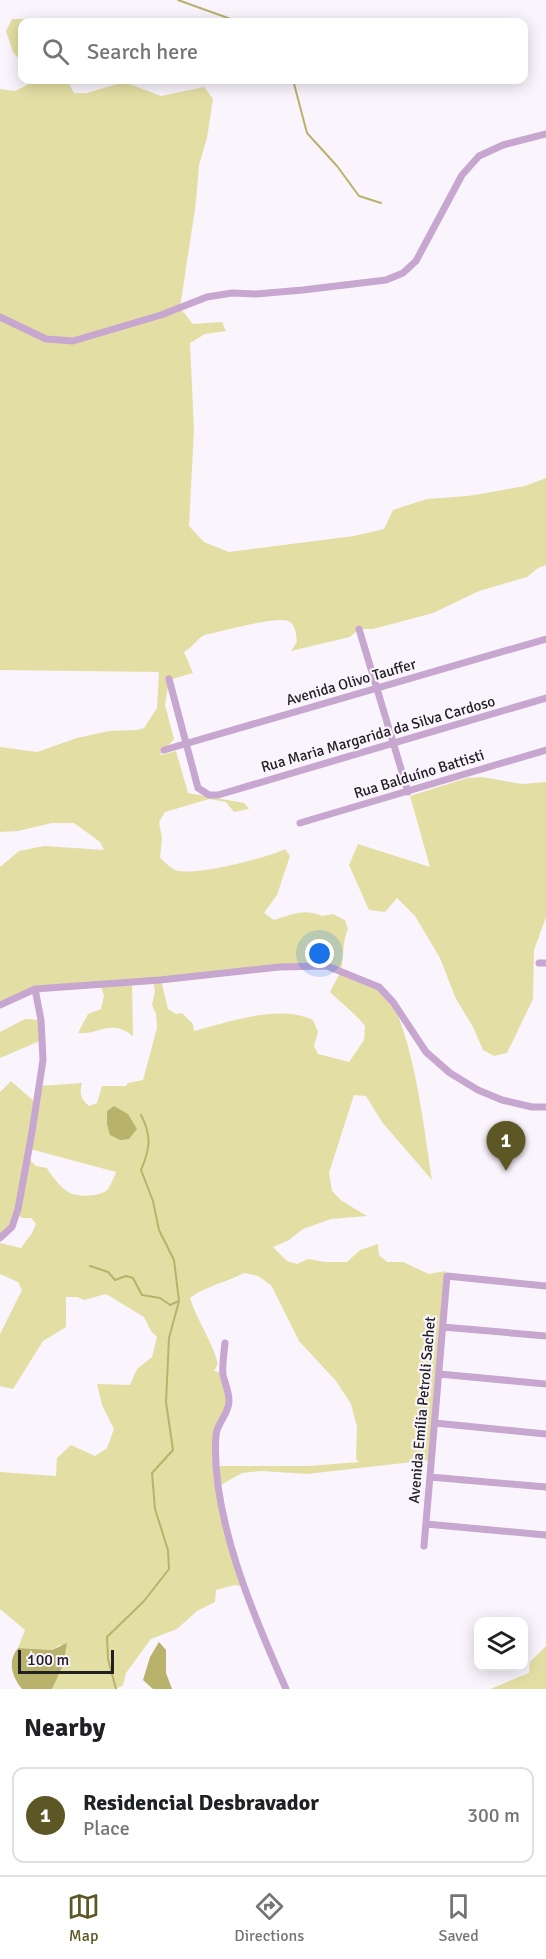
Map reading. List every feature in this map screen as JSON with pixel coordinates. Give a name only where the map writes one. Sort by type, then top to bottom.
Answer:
[{"type":"street","points":[[0,317],[46,339],[73,341],[160,315],[207,297],[232,293],[256,294],[303,290],[386,280],[403,273],[416,261],[462,175],[480,156],[503,145],[546,134]]},
{"type":"street","points":[[359,629],[408,792]]},
{"type":"street","name":"Avenida Olivo Tauffer","points":[[164,750],[546,639]]},
{"type":"street","points":[[169,679],[185,745]]},
{"type":"street","name":"Rua Maria Margarida da Silva Cardoso","points":[[185,745],[198,788],[209,795],[218,795],[546,698]]},
{"type":"street","name":"Rua Balduíno Battisti","points":[[300,823],[546,750]]},
{"type":"street","points":[[0,1005],[35,989],[160,980],[279,967],[327,966],[379,987],[393,1002],[426,1052],[450,1073],[478,1090],[502,1100],[532,1107],[546,1107]]},
{"type":"street","points":[[0,1238],[12,1227],[18,1209],[43,1060],[42,1030],[35,989]]},
{"type":"street","name":"Avenida Emília Petroli Sachet","points":[[424,1546],[447,1276],[546,1286]]},
{"type":"street","points":[[442,1327],[546,1336]]},
{"type":"street","points":[[225,1343],[223,1373],[229,1402],[216,1432],[220,1495],[229,1536],[259,1629],[286,1689]]},
{"type":"street","points":[[439,1374],[546,1384]]},
{"type":"street","points":[[435,1423],[546,1434]]},
{"type":"street","points":[[430,1477],[546,1487]]},
{"type":"street","points":[[426,1524],[546,1535]]},
{"type":"shaded area","points":[[12,19],[18,19],[18,58],[13,52],[6,31]]},
{"type":"shaded area","points":[[27,84],[69,84],[74,93],[87,93],[117,84],[129,84],[161,96],[204,87],[213,99],[207,138],[199,165],[196,202],[180,308],[193,324],[222,322],[226,331],[205,334],[190,343],[194,430],[189,526],[204,542],[229,552],[354,536],[384,529],[393,510],[427,499],[468,496],[525,486],[546,478],[546,565],[527,577],[479,591],[433,613],[373,629],[359,629],[350,637],[291,651],[297,642],[294,627],[288,621],[260,622],[204,635],[184,652],[193,673],[169,680],[165,705],[174,739],[160,755],[176,751],[188,793],[244,803],[249,809],[234,812],[226,802],[209,799],[165,812],[159,822],[162,838],[160,858],[175,870],[197,871],[247,861],[285,849],[290,856],[277,895],[264,913],[274,920],[292,914],[310,912],[322,916],[333,914],[345,920],[348,929],[341,971],[379,987],[390,1001],[400,1022],[408,1048],[421,1107],[432,1180],[382,1122],[366,1096],[354,1095],[329,1173],[332,1191],[342,1201],[367,1216],[331,1219],[303,1229],[289,1240],[273,1247],[287,1261],[297,1264],[308,1259],[347,1262],[360,1250],[378,1244],[379,1255],[387,1262],[403,1262],[429,1274],[445,1271],[430,1460],[307,1474],[261,1471],[242,1473],[219,1486],[245,1587],[235,1585],[216,1590],[215,1602],[197,1611],[177,1629],[151,1639],[126,1673],[123,1685],[116,1689],[52,1689],[61,1644],[52,1650],[18,1648],[25,1630],[0,1609],[0,1472],[56,1476],[57,1458],[71,1445],[95,1456],[107,1448],[114,1429],[102,1405],[97,1384],[130,1385],[137,1369],[152,1357],[157,1337],[144,1317],[106,1294],[84,1300],[77,1297],[66,1297],[66,1327],[43,1341],[13,1389],[0,1386],[0,1334],[22,1290],[18,1282],[0,1274],[0,1243],[21,1248],[36,1224],[31,1218],[22,1218],[17,1214],[12,1227],[0,1238],[0,1092],[11,1081],[36,1103],[39,1086],[82,1083],[81,1096],[84,1101],[89,1106],[97,1103],[102,1086],[126,1086],[128,1083],[143,1080],[157,1028],[156,1014],[152,1005],[155,991],[153,981],[132,982],[133,1036],[118,1028],[78,1033],[88,1014],[101,1009],[104,996],[100,984],[35,989],[0,1005],[0,867],[19,851],[44,846],[104,850],[100,842],[74,823],[52,823],[18,831],[0,832],[0,747],[37,752],[77,738],[109,731],[144,728],[157,708],[159,672],[0,670],[0,89],[15,91]],"holes":[[[326,966],[341,971],[330,992],[365,1026],[364,1040],[349,1062],[318,1054],[314,1046],[318,1032],[313,1020],[300,1016],[285,1014],[254,1016],[194,1031],[193,1024],[182,1013],[176,1014],[168,1009],[161,980]],[[30,1149],[116,1172],[116,1173],[110,1186],[104,1192],[89,1196],[74,1194],[57,1182],[47,1168],[36,1166],[28,1158]],[[244,1273],[258,1276],[271,1285],[299,1341],[336,1381],[351,1404],[357,1427],[356,1459],[359,1462],[308,1466],[217,1466],[216,1432],[229,1402],[223,1373],[214,1371],[218,1364],[190,1298]]]},
{"type":"shaded area","points":[[482,777],[522,784],[546,782],[546,917],[534,950],[533,999],[507,1053],[494,1056],[483,1050],[473,1027],[456,999],[440,958],[415,916],[397,898],[385,912],[369,910],[349,865],[358,844],[430,867],[410,796],[467,778]]},
{"type":"shaded area","points":[[25,1019],[41,1020],[42,1040],[0,1058],[0,1032]]},
{"type":"shaded area","points":[[114,1106],[128,1114],[137,1129],[129,1139],[120,1140],[110,1135],[107,1111]]},
{"type":"shaded area","points":[[159,1642],[166,1650],[166,1673],[172,1689],[153,1689],[143,1680],[150,1657]]},
{"type":"shaded area","points":[[67,1643],[63,1665],[52,1689],[22,1689],[12,1669],[13,1658],[18,1648],[52,1650]]},
{"type":"shaded area","points":[[546,1646],[546,1689],[490,1689],[529,1673],[530,1662]]},
{"type":"waterway","points":[[178,0],[228,18]]},
{"type":"waterway","points":[[294,84],[307,133],[337,166],[359,196],[381,203]]},
{"type":"waterway","points":[[116,1689],[108,1659],[107,1637],[144,1601],[169,1569],[168,1550],[155,1509],[152,1473],[173,1450],[166,1402],[169,1338],[179,1301],[174,1260],[159,1230],[153,1201],[141,1170],[148,1142],[147,1130],[141,1115]]},
{"type":"waterway","points":[[90,1266],[108,1272],[115,1280],[126,1276],[133,1278],[142,1295],[160,1298],[170,1305],[179,1301]]},
{"type":"place","name":"Residencial Desbravador","points":[[506,1171]]}]
